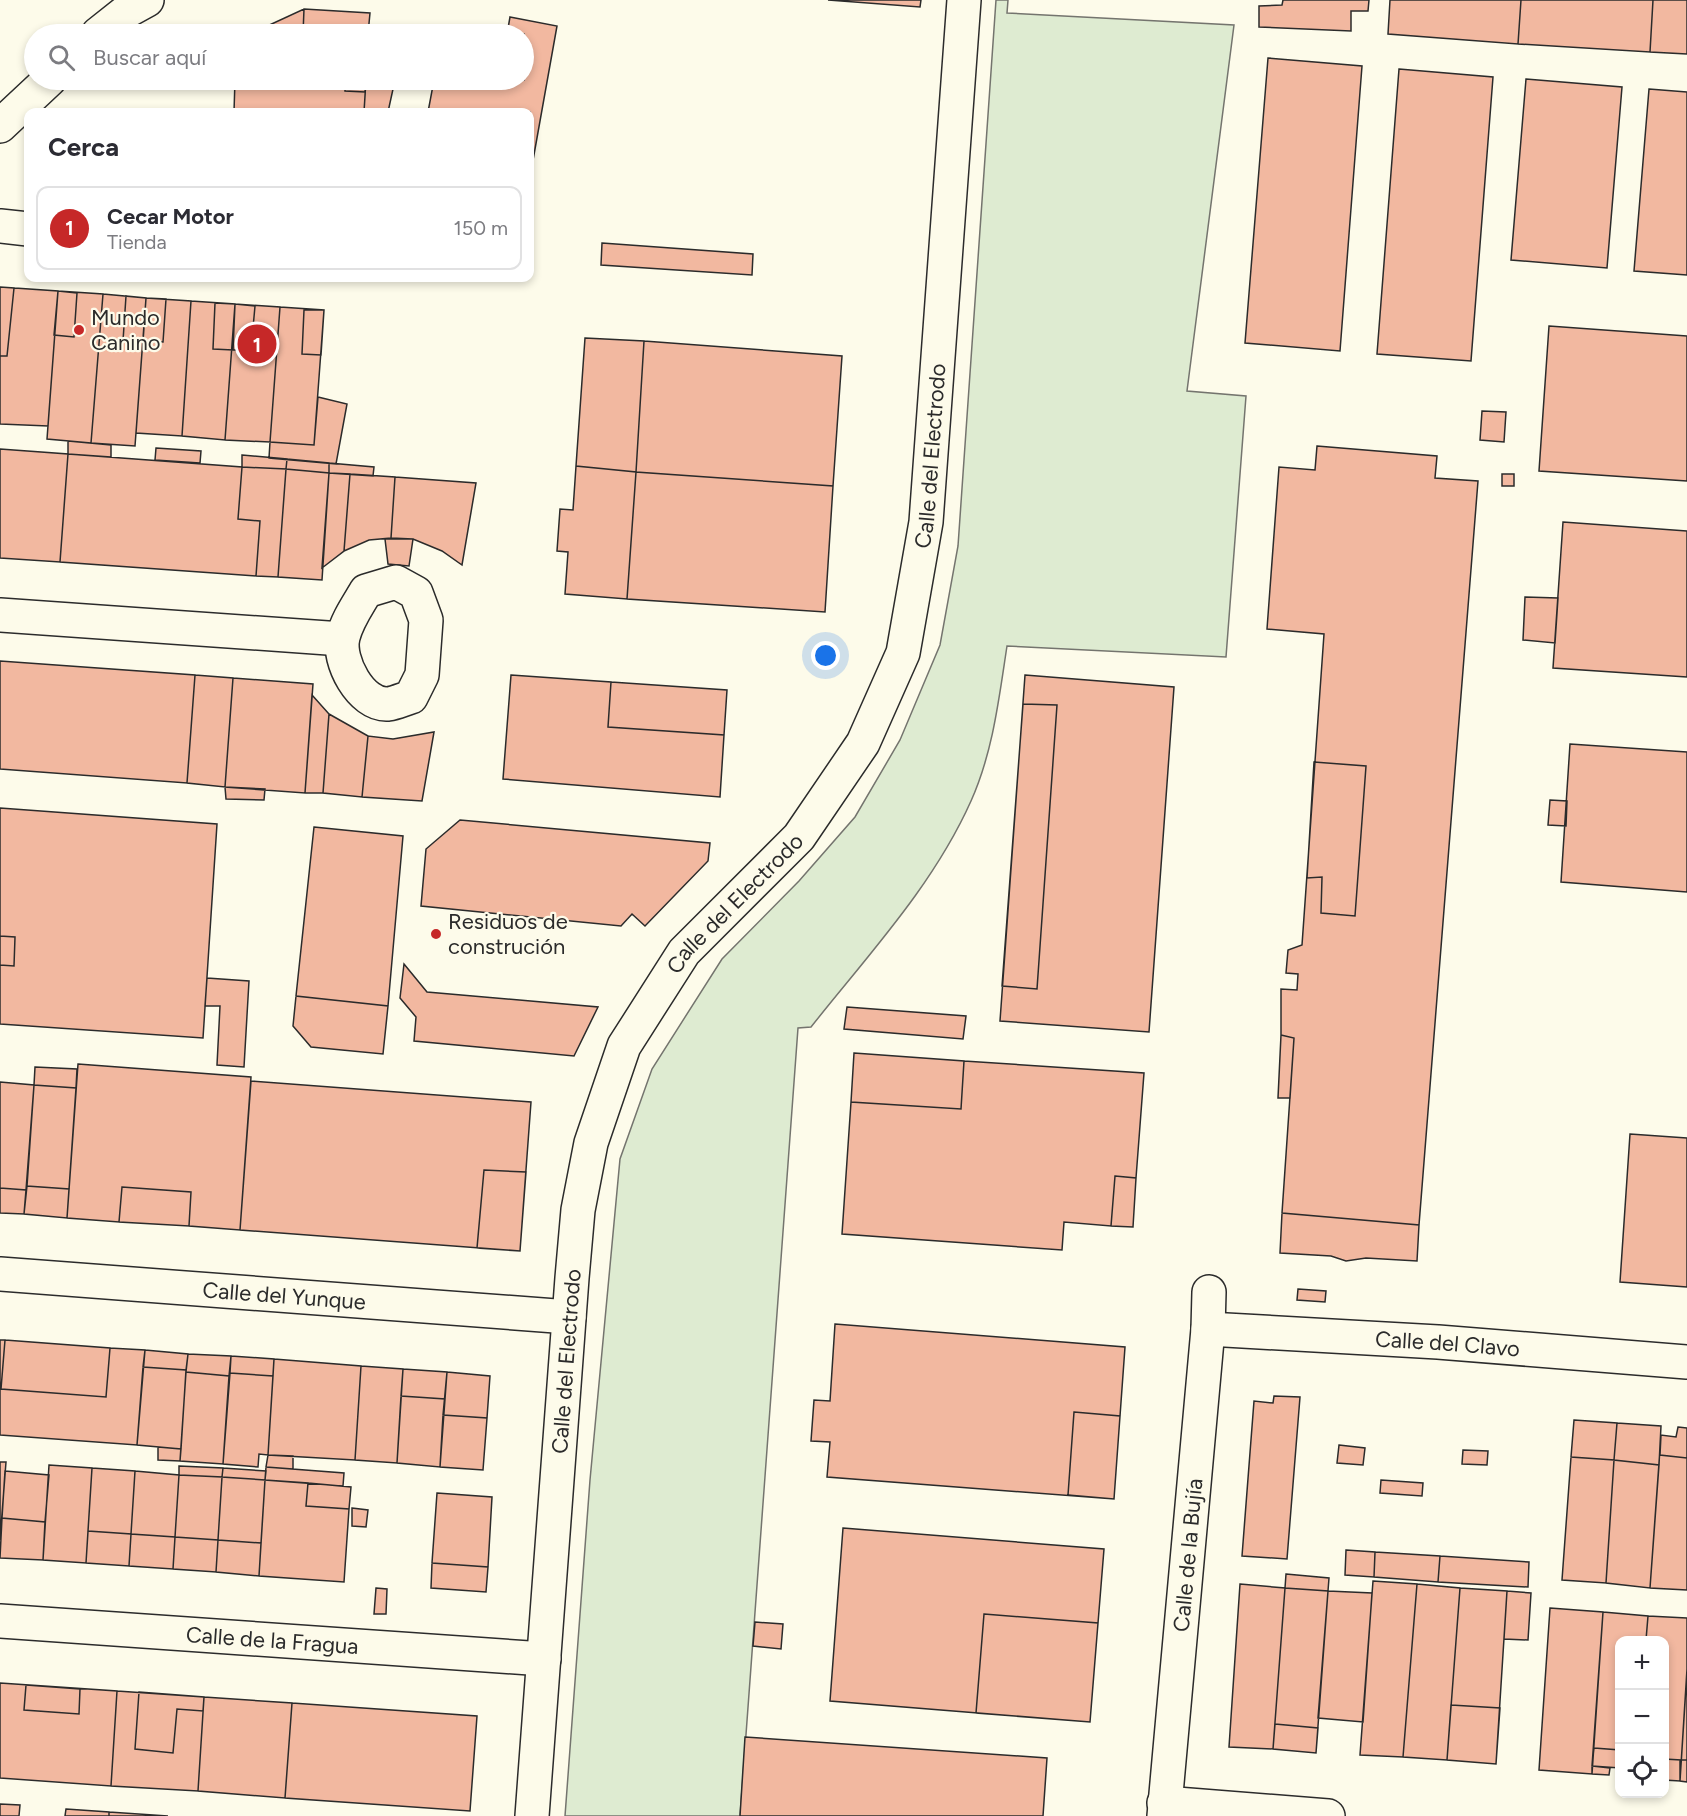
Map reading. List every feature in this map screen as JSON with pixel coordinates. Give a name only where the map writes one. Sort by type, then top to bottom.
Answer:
[{"type":"street","points":[[111,24],[127,11],[147,0]]},
{"type":"street","name":"Calle del Electrodo","points":[[532,1816],[578,1210],[591,1143],[624,1046],[684,952],[799,837],[863,743],[903,652],[926,522],[963,0]]},
{"type":"street","points":[[1,125],[38,90]]},
{"type":"street","points":[[0,226],[24,229]]},
{"type":"street","points":[[0,615],[342,639]]},
{"type":"street","name":"Calle del Yunque","points":[[0,1274],[570,1317]]},
{"type":"street","name":"Calle de la Bujía","points":[[1164,1810],[1208,1329],[1209,1292]]},
{"type":"street","name":"Calle del Clavo","points":[[1208,1329],[1438,1342],[1687,1362]]},
{"type":"street","name":"Calle de la Fragua","points":[[0,1621],[544,1659]]},
{"type":"street","points":[[1164,1810],[1328,1816]]},
{"type":"green space","points":[[996,0],[1008,0],[1007,13],[1234,25],[1187,391],[1246,396],[1226,657],[1007,646],[994,725],[985,763],[979,782],[956,832],[919,891],[877,946],[811,1027],[798,1028],[740,1816],[565,1816],[590,1480],[620,1159],[652,1069],[722,959],[799,881],[855,817],[900,740],[940,645],[958,546]]},
{"type":"building","points":[[828,0],[921,0],[920,7]]},
{"type":"building","points":[[1283,0],[1369,0],[1368,11],[1351,11],[1351,31],[1259,27],[1259,6],[1282,5]]},
{"type":"building","points":[[1390,0],[1521,0],[1518,44],[1388,34]]},
{"type":"building","points":[[1521,0],[1653,0],[1650,52],[1518,44]]},
{"type":"building","points":[[1653,0],[1687,0],[1687,54],[1650,52]]},
{"type":"building","points":[[304,9],[370,13],[369,24],[272,24]]},
{"type":"building","points":[[304,9],[370,13],[369,24],[303,24]]},
{"type":"building","points":[[510,17],[557,26],[534,155],[534,108],[429,108],[432,90],[534,90],[534,24],[509,24]]},
{"type":"building","points":[[1268,58],[1362,66],[1340,351],[1245,343]]},
{"type":"building","points":[[1399,69],[1493,77],[1471,361],[1377,354]]},
{"type":"building","points":[[1526,79],[1622,87],[1607,268],[1511,260]]},
{"type":"building","points":[[1649,89],[1687,92],[1687,275],[1634,271]]},
{"type":"building","points":[[235,90],[365,90],[364,108],[234,108]]},
{"type":"building","points":[[345,90],[365,90],[365,92]]},
{"type":"building","points":[[365,90],[393,90],[389,108],[364,108]]},
{"type":"building","points":[[602,243],[753,254],[752,275],[601,265]]},
{"type":"building","points":[[0,287],[58,291],[48,426],[0,424]]},
{"type":"building","points":[[0,287],[14,288],[7,356],[0,356]]},
{"type":"building","points":[[58,291],[103,294],[91,443],[47,439]]},
{"type":"building","points":[[58,291],[77,293],[74,337],[54,335]]},
{"type":"building","points":[[103,294],[146,298],[135,446],[91,443]]},
{"type":"building","points":[[126,296],[146,298],[143,342],[123,341]]},
{"type":"building","points":[[146,298],[191,301],[182,436],[136,433]]},
{"type":"building","points":[[146,298],[166,299],[163,342],[143,341]]},
{"type":"building","points":[[191,301],[235,304],[225,440],[182,436]]},
{"type":"building","points":[[215,303],[235,304],[233,350],[213,349]]},
{"type":"building","points":[[235,304],[280,307],[270,442],[225,440]]},
{"type":"building","points":[[235,304],[255,306],[251,350],[233,350]]},
{"type":"building","points":[[280,307],[324,310],[314,445],[270,442]]},
{"type":"building","points":[[304,310],[324,310],[321,355],[302,354]]},
{"type":"building","points":[[1549,326],[1687,336],[1687,481],[1539,471]]},
{"type":"building","points":[[585,338],[644,341],[636,472],[576,466]]},
{"type":"building","points":[[644,341],[842,356],[833,486],[636,472]]},
{"type":"building","points":[[318,397],[347,404],[336,464],[269,458],[270,442],[314,445]]},
{"type":"building","points":[[1482,411],[1506,412],[1504,442],[1480,440]]},
{"type":"building","points":[[68,441],[111,445],[111,457],[68,454]]},
{"type":"building","points":[[1317,446],[1437,456],[1435,478],[1478,481],[1419,1225],[1282,1213],[1294,1038],[1281,1035],[1281,989],[1297,990],[1298,974],[1286,973],[1288,950],[1302,945],[1324,634],[1267,629],[1279,467],[1315,470]]},
{"type":"building","points":[[156,448],[201,451],[200,463],[155,460]]},
{"type":"building","points":[[0,449],[68,454],[60,562],[0,558]]},
{"type":"building","points":[[68,454],[242,467],[238,519],[260,521],[256,576],[60,562]]},
{"type":"building","points":[[242,455],[287,459],[286,469],[242,467]]},
{"type":"building","points":[[287,459],[329,463],[329,473],[286,469]]},
{"type":"building","points":[[329,463],[374,467],[373,476],[329,473]]},
{"type":"building","points":[[576,466],[636,472],[627,599],[565,594],[568,552],[557,551],[560,509],[573,510]]},
{"type":"building","points":[[242,467],[286,469],[278,577],[256,576],[260,521],[238,519]]},
{"type":"building","points":[[286,469],[329,473],[322,580],[278,577]]},
{"type":"building","points":[[636,472],[833,486],[825,612],[627,599]]},
{"type":"building","points":[[329,473],[350,474],[344,551],[322,568]]},
{"type":"building","points":[[350,474],[395,477],[391,538],[369,540],[344,551]]},
{"type":"building","points":[[1502,474],[1514,474],[1514,486],[1502,486]]},
{"type":"building","points":[[395,477],[476,483],[462,565],[442,551],[413,539],[391,538]]},
{"type":"building","points":[[1563,522],[1687,531],[1687,677],[1553,668]]},
{"type":"building","points":[[385,539],[413,539],[409,566],[388,564]]},
{"type":"building","points":[[1525,597],[1558,598],[1555,643],[1523,640]]},
{"type":"building","points":[[0,661],[195,675],[187,783],[0,769]]},
{"type":"building","points":[[195,675],[233,678],[225,787],[187,783]]},
{"type":"building","points":[[511,675],[611,682],[608,727],[724,735],[720,797],[503,779]]},
{"type":"building","points":[[1025,675],[1174,687],[1149,1032],[1000,1021]]},
{"type":"building","points":[[233,678],[313,684],[305,793],[225,787]]},
{"type":"building","points":[[611,682],[727,690],[724,735],[608,727]]},
{"type":"building","points":[[312,695],[329,714],[323,793],[305,793]]},
{"type":"building","points":[[1023,704],[1057,705],[1037,989],[1002,986]]},
{"type":"building","points":[[329,714],[368,736],[362,797],[323,793]]},
{"type":"building","points":[[434,732],[422,801],[362,797],[368,736],[393,739]]},
{"type":"building","points":[[1570,744],[1687,752],[1687,892],[1561,882]]},
{"type":"building","points":[[1314,762],[1366,766],[1355,916],[1321,913],[1322,877],[1307,878]]},
{"type":"building","points":[[225,787],[265,789],[264,800],[226,799]]},
{"type":"building","points":[[1550,800],[1567,801],[1566,826],[1548,825]]},
{"type":"building","points":[[0,808],[217,824],[203,1038],[0,1024],[0,965],[14,966],[15,937],[0,936]]},
{"type":"building","points":[[460,820],[710,843],[708,861],[645,926],[632,914],[621,926],[421,906],[426,849]]},
{"type":"building","points":[[314,827],[403,836],[388,1006],[296,996]]},
{"type":"building","points":[[0,936],[15,937],[14,966],[0,965]]},
{"type":"building","points":[[404,964],[427,992],[598,1007],[574,1056],[414,1041],[416,1017],[400,998]]},
{"type":"building","points":[[207,978],[249,981],[244,1067],[217,1065],[220,1006],[205,1006]]},
{"type":"building","points":[[296,996],[388,1006],[383,1054],[311,1047],[293,1026]]},
{"type":"building","points":[[847,1007],[966,1016],[963,1039],[844,1029]]},
{"type":"building","points":[[1281,1035],[1294,1038],[1290,1098],[1278,1098]]},
{"type":"building","points":[[854,1053],[964,1061],[961,1109],[851,1102]]},
{"type":"building","points":[[964,1061],[1144,1073],[1136,1178],[1115,1176],[1111,1226],[1064,1222],[1062,1250],[842,1234],[851,1102],[961,1109]]},
{"type":"building","points":[[78,1064],[251,1077],[240,1230],[189,1226],[191,1192],[122,1187],[119,1222],[67,1218]]},
{"type":"building","points":[[35,1067],[77,1069],[76,1088],[34,1085]]},
{"type":"building","points":[[251,1081],[531,1102],[520,1251],[240,1230]]},
{"type":"building","points":[[0,1082],[34,1085],[26,1190],[0,1188]]},
{"type":"building","points":[[34,1085],[76,1088],[69,1189],[27,1186]]},
{"type":"building","points":[[1630,1134],[1687,1138],[1687,1287],[1620,1282]]},
{"type":"building","points":[[484,1170],[526,1172],[520,1251],[477,1248]]},
{"type":"building","points":[[1115,1176],[1136,1178],[1133,1227],[1111,1226]]},
{"type":"building","points":[[27,1186],[69,1189],[67,1218],[24,1214]]},
{"type":"building","points":[[122,1187],[191,1192],[189,1226],[119,1222]]},
{"type":"building","points":[[0,1188],[26,1190],[24,1214],[0,1213]]},
{"type":"building","points":[[1282,1213],[1419,1225],[1417,1261],[1366,1258],[1346,1261],[1331,1256],[1280,1253]]},
{"type":"building","points":[[1298,1289],[1326,1291],[1325,1302],[1297,1300]]},
{"type":"building","points":[[835,1324],[1125,1347],[1114,1499],[827,1477],[830,1442],[811,1441],[814,1400],[830,1401]]},
{"type":"building","points":[[0,1340],[5,1340],[1,1389],[106,1397],[110,1348],[145,1350],[137,1445],[0,1435]]},
{"type":"building","points":[[5,1340],[110,1348],[106,1397],[1,1389]]},
{"type":"building","points":[[145,1350],[188,1354],[186,1370],[143,1367]]},
{"type":"building","points":[[188,1354],[231,1356],[229,1376],[186,1372]]},
{"type":"building","points":[[231,1356],[274,1359],[273,1376],[230,1373]]},
{"type":"building","points":[[274,1359],[361,1366],[355,1460],[268,1455]]},
{"type":"building","points":[[361,1366],[403,1369],[397,1463],[355,1460]]},
{"type":"building","points":[[143,1367],[186,1370],[181,1449],[137,1445]]},
{"type":"building","points":[[403,1369],[447,1372],[445,1399],[401,1396]]},
{"type":"building","points":[[186,1372],[229,1376],[223,1464],[180,1461]]},
{"type":"building","points":[[447,1372],[490,1376],[487,1418],[443,1415]]},
{"type":"building","points":[[230,1373],[273,1376],[268,1455],[259,1454],[258,1467],[223,1464]]},
{"type":"building","points":[[401,1396],[445,1399],[440,1467],[397,1463]]},
{"type":"building","points":[[1274,1396],[1300,1397],[1287,1559],[1242,1556],[1254,1401],[1273,1403]]},
{"type":"building","points":[[1074,1412],[1120,1416],[1114,1499],[1068,1495]]},
{"type":"building","points":[[443,1415],[487,1418],[483,1470],[440,1467]]},
{"type":"building","points":[[1574,1420],[1617,1423],[1614,1460],[1571,1457]]},
{"type":"building","points":[[1617,1423],[1661,1426],[1659,1465],[1614,1460]]},
{"type":"building","points":[[1678,1427],[1687,1428],[1687,1590],[1650,1588],[1661,1435],[1676,1437]]},
{"type":"building","points":[[1678,1427],[1687,1428],[1687,1458],[1660,1455],[1661,1435],[1676,1437]]},
{"type":"building","points":[[1339,1445],[1365,1448],[1363,1465],[1337,1463]]},
{"type":"building","points":[[158,1447],[181,1449],[180,1461],[158,1460]]},
{"type":"building","points":[[1463,1450],[1488,1451],[1487,1465],[1462,1464]]},
{"type":"building","points":[[268,1455],[293,1456],[293,1469],[266,1467]]},
{"type":"building","points":[[1571,1457],[1614,1460],[1606,1583],[1562,1580]]},
{"type":"building","points":[[1614,1460],[1659,1465],[1650,1588],[1606,1583]]},
{"type":"building","points":[[0,1462],[6,1462],[0,1540]]},
{"type":"building","points":[[49,1465],[92,1468],[86,1563],[43,1560]]},
{"type":"building","points":[[179,1466],[223,1468],[222,1477],[179,1475]]},
{"type":"building","points":[[266,1467],[344,1473],[343,1486],[265,1480]]},
{"type":"building","points":[[92,1468],[135,1471],[131,1534],[88,1531]]},
{"type":"building","points":[[223,1468],[266,1471],[265,1480],[222,1477]]},
{"type":"building","points":[[5,1471],[49,1475],[45,1522],[2,1518]]},
{"type":"building","points":[[135,1471],[179,1475],[175,1537],[131,1534]]},
{"type":"building","points":[[179,1475],[222,1477],[218,1540],[175,1537]]},
{"type":"building","points":[[222,1477],[265,1480],[261,1543],[218,1540]]},
{"type":"building","points":[[265,1480],[308,1483],[306,1506],[349,1509],[344,1582],[259,1576]]},
{"type":"building","points":[[1381,1480],[1423,1483],[1422,1496],[1380,1493]]},
{"type":"building","points":[[308,1483],[351,1487],[349,1509],[306,1506]]},
{"type":"building","points":[[437,1493],[492,1497],[488,1567],[432,1563]]},
{"type":"building","points":[[352,1508],[368,1510],[366,1527],[352,1526]]},
{"type":"building","points":[[2,1518],[45,1522],[43,1560],[0,1558]]},
{"type":"building","points":[[843,1528],[1104,1549],[1090,1722],[830,1701]]},
{"type":"building","points":[[88,1531],[131,1534],[129,1566],[86,1563]]},
{"type":"building","points":[[131,1534],[175,1537],[173,1569],[129,1566]]},
{"type":"building","points":[[175,1537],[218,1540],[216,1572],[173,1569]]},
{"type":"building","points":[[218,1540],[261,1543],[259,1576],[216,1572]]},
{"type":"building","points":[[1346,1550],[1375,1552],[1374,1577],[1345,1575]]},
{"type":"building","points":[[1375,1552],[1440,1556],[1438,1582],[1374,1577]]},
{"type":"building","points":[[1440,1556],[1529,1562],[1528,1587],[1438,1582]]},
{"type":"building","points":[[432,1563],[488,1567],[486,1592],[431,1588]]},
{"type":"building","points":[[1286,1574],[1329,1578],[1328,1591],[1285,1588]]},
{"type":"building","points":[[1373,1581],[1417,1584],[1403,1757],[1360,1755]]},
{"type":"building","points":[[1240,1584],[1285,1588],[1273,1749],[1229,1747]]},
{"type":"building","points":[[1417,1584],[1460,1588],[1447,1760],[1403,1757]]},
{"type":"building","points":[[376,1588],[387,1589],[386,1614],[374,1614]]},
{"type":"building","points":[[1285,1588],[1328,1591],[1316,1753],[1273,1749]]},
{"type":"building","points":[[1460,1588],[1507,1591],[1496,1764],[1447,1760]]},
{"type":"building","points":[[1328,1591],[1372,1593],[1363,1722],[1318,1718]]},
{"type":"building","points":[[1507,1591],[1531,1593],[1528,1640],[1504,1639]]},
{"type":"building","points":[[1550,1608],[1603,1612],[1592,1774],[1539,1770]]},
{"type":"building","points":[[1603,1612],[1648,1616],[1646,1636],[1615,1636],[1615,1768],[1592,1766]]},
{"type":"building","points":[[984,1614],[1098,1623],[1090,1722],[976,1713]]},
{"type":"building","points":[[1648,1616],[1687,1618],[1687,1671],[1680,1781],[1669,1780],[1669,1636],[1646,1636]]},
{"type":"building","points":[[755,1622],[783,1624],[781,1649],[753,1646]]},
{"type":"building","points":[[1687,1669],[1687,1782],[1680,1781]]},
{"type":"building","points":[[0,1683],[117,1691],[111,1786],[0,1778]]},
{"type":"building","points":[[26,1685],[80,1689],[79,1714],[24,1710]]},
{"type":"building","points":[[117,1691],[204,1697],[198,1791],[111,1786]]},
{"type":"building","points":[[139,1692],[204,1697],[203,1711],[177,1709],[173,1753],[135,1749]]},
{"type":"building","points":[[204,1697],[292,1703],[285,1798],[198,1791]]},
{"type":"building","points":[[292,1703],[477,1716],[470,1811],[285,1798]]},
{"type":"building","points":[[1451,1705],[1500,1708],[1496,1764],[1447,1760]]},
{"type":"building","points":[[1275,1724],[1318,1728],[1316,1753],[1273,1749]]},
{"type":"building","points":[[745,1737],[1047,1758],[1043,1816],[740,1816]]},
{"type":"building","points":[[1594,1748],[1615,1750],[1615,1768],[1592,1766]]},
{"type":"building","points":[[1669,1759],[1681,1760],[1680,1781],[1669,1780]]},
{"type":"building","points":[[1680,1760],[1687,1760],[1687,1782],[1680,1781]]},
{"type":"building","points":[[1592,1766],[1610,1768],[1609,1775],[1592,1774]]},
{"type":"building","points":[[0,1804],[20,1805],[19,1816],[0,1816]]},
{"type":"building","points":[[66,1809],[109,1812],[109,1816],[65,1816]]},
{"type":"building","points":[[109,1812],[168,1816],[109,1816]]},
{"type":"place","name":"Mundo Canino","points":[[79,330]]},
{"type":"place","name":"Cecar Motor","points":[[257,344]]},
{"type":"place","name":"Residuos de construción","points":[[436,934]]}]
